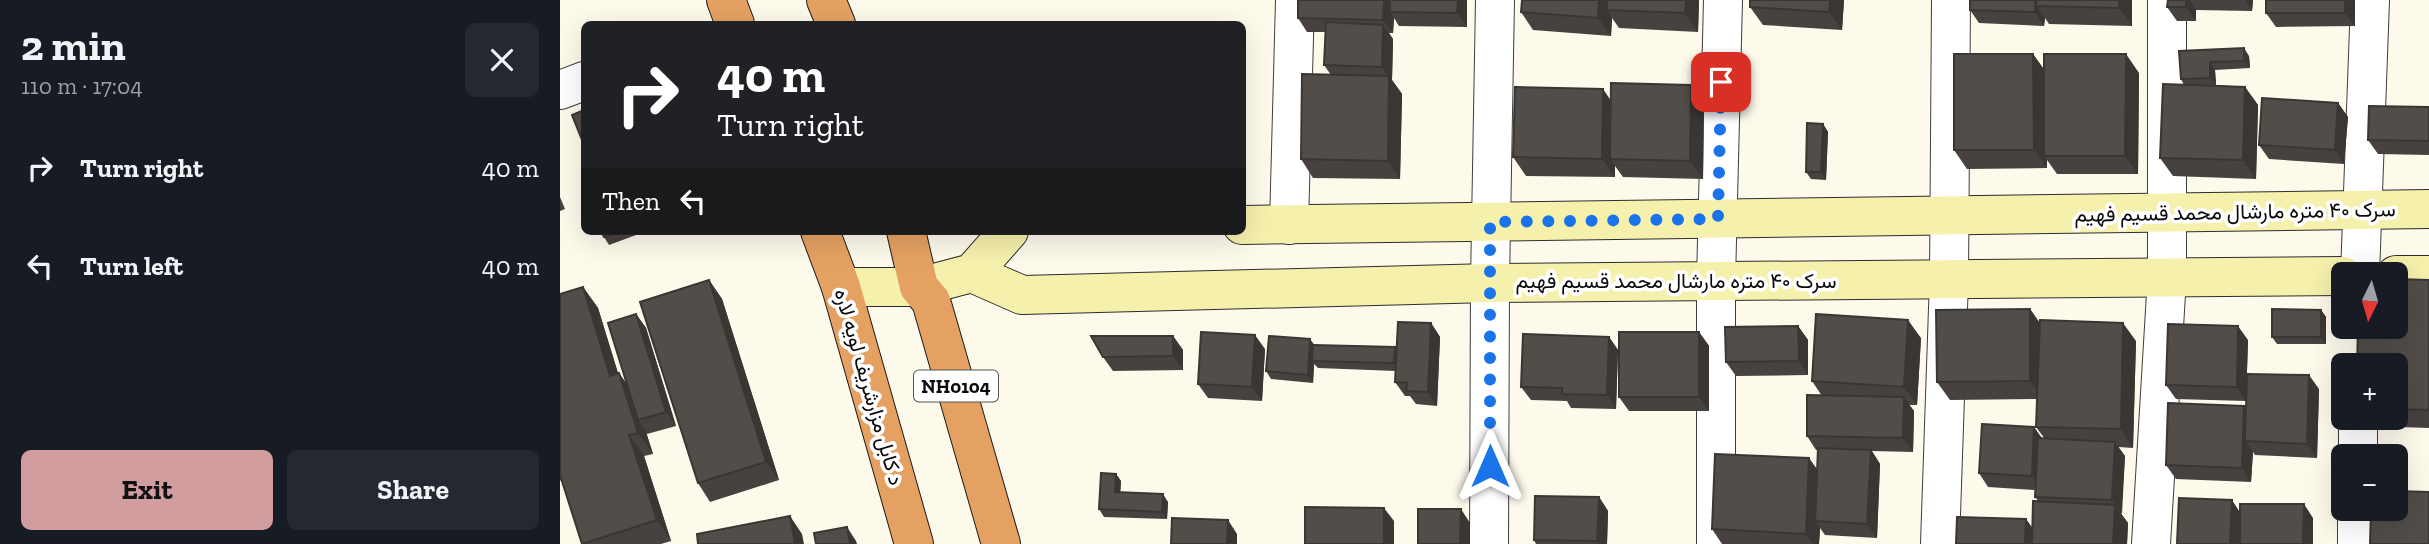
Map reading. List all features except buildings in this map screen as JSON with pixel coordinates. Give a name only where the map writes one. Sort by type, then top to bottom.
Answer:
[{"type":"highway","points":[[826,0],[835,21]]},
{"type":"highway","name":"د کابل مزارشریف لویه لاره","points":[[822,235],[841,287],[914,544]]},
{"type":"highway","name":"NH0104","points":[[907,235],[919,287],[931,301],[1001,544]]},
{"type":"street","points":[[1289,225],[1295,0]]},
{"type":"street","points":[[1489,544],[1490,222],[1495,0]]},
{"type":"street","points":[[1716,544],[1716,281],[1723,0]]},
{"type":"street","points":[[1940,544],[1949,279],[1951,0]]},
{"type":"street","points":[[2151,544],[2167,277],[2167,0]]},
{"type":"street","points":[[2360,262],[2370,0]]},
{"type":"street","points":[[560,90],[581,81]]},
{"type":"street","name":"سرک ۴۰ متره مارشال محمد قسیم فهیم","points":[[1246,225],[2429,209]]},
{"type":"street","points":[[841,287],[919,287],[972,273],[1005,235]]},
{"type":"street","name":"سرک ۴۰ متره مارشال محمد قسیم فهیم","points":[[972,273],[1022,295],[1490,283],[2331,276]]},
{"type":"street","points":[[2408,275],[2429,275]]},
{"type":"street","points":[[2357,521],[2357,544]]},
{"type":"route","points":[[1490,466],[1490,222],[1718,219],[1721,82]]}]
